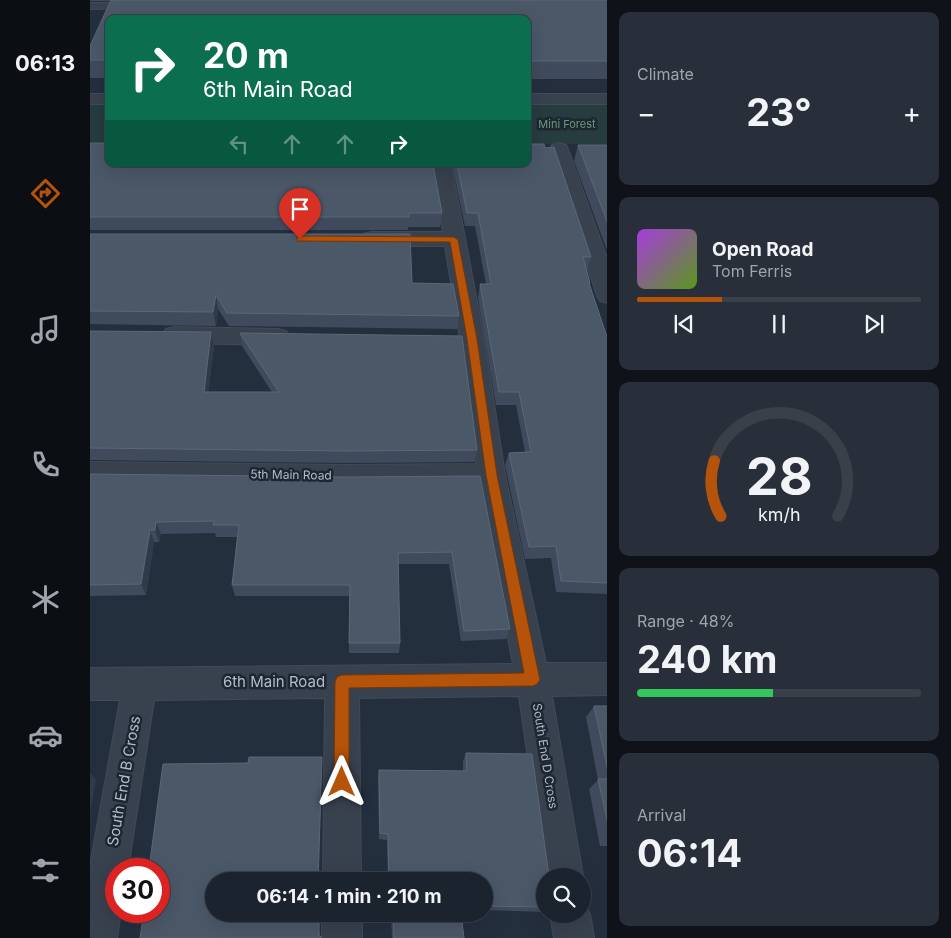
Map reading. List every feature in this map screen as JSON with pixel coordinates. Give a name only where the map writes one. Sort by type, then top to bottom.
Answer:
[{"type":"street","points":[[90,99],[105,99]]},
{"type":"street","points":[[531,99],[607,99]]},
{"type":"street","points":[[560,149],[607,296]]},
{"type":"street","name":"South End D Cross","points":[[442,167],[454,240],[462,339],[533,680],[563,868]]},
{"type":"street","points":[[355,239],[454,240]]},
{"type":"street","points":[[149,335],[296,337]]},
{"type":"street","name":"5th Main Road","points":[[90,472],[347,476],[491,475]]},
{"type":"street","name":"6th Main Road","points":[[90,684],[607,679]]},
{"type":"street","points":[[342,682],[342,872]]},
{"type":"street","name":"South End B Cross","points":[[97,938],[140,683]]},
{"type":"street","points":[[342,922],[342,938]]},
{"type":"street","points":[[572,923],[574,938]]},
{"type":"lane","points":[[90,6],[141,6],[143,0]]},
{"type":"green space","points":[[90,103],[105,103],[105,143],[90,142]]},
{"type":"green space","name":"Mini Forest","points":[[531,104],[607,104],[607,144],[531,144]]},
{"type":"building","points":[[111,0],[607,0],[607,61],[531,61],[531,15],[105,15],[105,60],[90,60],[90,46]]},
{"type":"building","points":[[90,143],[105,143],[105,167],[434,167],[442,213],[409,213],[409,217],[90,217]]},
{"type":"building","points":[[531,144],[544,144],[545,148],[554,147],[591,257],[583,257],[589,283],[607,337],[607,583],[561,581],[556,546],[529,547],[509,453],[531,452],[519,392],[499,392],[480,284],[491,284],[478,213],[467,213],[458,167],[531,167]]},
{"type":"building","points":[[578,145],[607,145],[607,221]]},
{"type":"building","points":[[90,234],[410,234],[412,283],[453,284],[459,316],[227,313],[216,295],[213,312],[90,311]]},
{"type":"building","points":[[90,331],[211,332],[204,392],[279,392],[240,333],[462,336],[477,450],[347,451],[90,448]]},
{"type":"building","points":[[90,474],[347,477],[480,476],[510,629],[464,631],[452,552],[398,553],[400,643],[349,643],[350,585],[232,585],[239,525],[213,525],[214,521],[156,522],[155,530],[150,530],[141,584],[90,585]]},
{"type":"building","points":[[594,706],[607,706],[607,766]]},
{"type":"building","points":[[466,753],[532,754],[548,868],[536,868],[536,907],[493,906],[493,872],[389,872],[388,834],[380,833],[379,770],[467,771]]},
{"type":"building","points":[[249,757],[322,757],[318,872],[205,872],[205,922],[319,922],[319,935],[321,938],[140,938],[142,923],[170,923],[170,858],[150,858],[163,764],[248,763]]},
{"type":"building","points":[[598,779],[607,779],[607,820]]},
{"type":"building","points":[[393,922],[462,922],[464,938],[394,938]]},
{"type":"route","points":[[300,239],[454,240],[472,339],[491,475],[533,680],[342,682],[342,782]]}]
